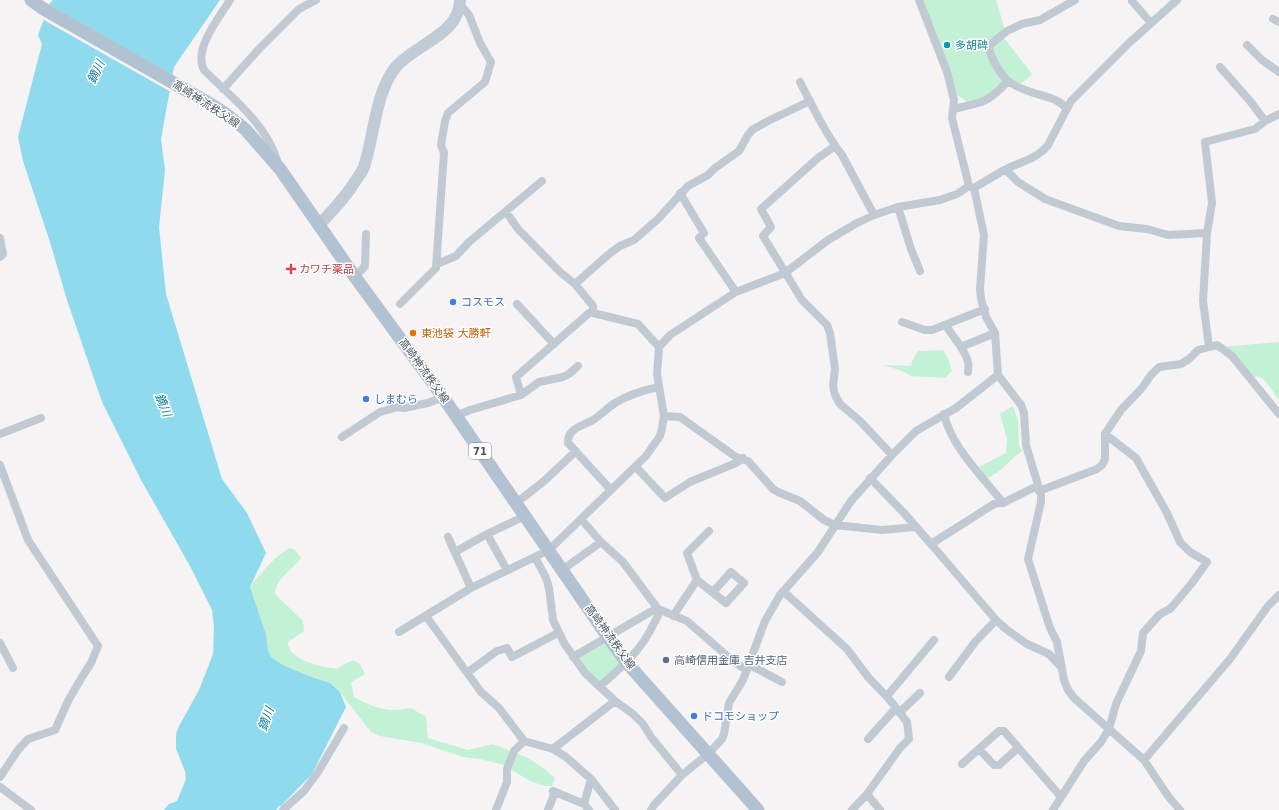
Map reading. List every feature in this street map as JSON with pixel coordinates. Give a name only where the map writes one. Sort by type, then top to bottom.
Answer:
[{"type":"main road","name":"高崎神流秩父線","points":[[31,0],[42,8],[199,97],[226,114],[245,129],[280,169],[355,277],[444,397],[627,663],[758,810]]},
{"type":"street","points":[[230,0],[202,48],[201,60],[204,70],[236,100],[262,131],[275,151],[280,169]]},
{"type":"street","points":[[223,89],[259,49],[299,9],[316,0]]},
{"type":"street","points":[[919,0],[947,72],[954,100],[952,118],[984,235],[980,289],[986,317],[995,333],[998,375],[1021,405],[1024,413],[1026,446],[1041,495],[1041,502],[1028,559],[1050,628],[1057,642],[1060,653],[1061,667],[1068,690],[1074,698],[1144,760],[1178,809]]},
{"type":"street","points":[[1067,109],[1064,104],[1054,98],[1030,92],[1008,81],[997,67],[988,48],[1007,31],[1022,24],[1040,20],[1075,0]]},
{"type":"street","points":[[1132,1],[1151,23]]},
{"type":"street","points":[[319,225],[347,196],[364,169],[384,85],[395,67],[444,31],[455,19],[460,2]]},
{"type":"street","points":[[400,304],[436,268],[444,153],[441,145],[445,121],[448,113],[485,82],[491,62],[480,43],[470,15],[460,2]]},
{"type":"street","points":[[399,632],[471,588],[549,550],[636,467],[655,445],[660,436],[664,416],[657,374],[659,347],[670,335],[736,292],[785,273],[842,230],[874,215],[898,207],[940,200],[957,194],[1037,156],[1043,152],[1048,145],[1071,101],[1171,2]]},
{"type":"street","points":[[1247,45],[1262,60],[1279,72]]},
{"type":"street","points":[[1220,67],[1250,101],[1265,121]]},
{"type":"street","points":[[953,109],[981,103],[989,99],[1008,81]]},
{"type":"street","points":[[800,82],[835,146],[842,155],[874,215]]},
{"type":"street","points":[[575,284],[609,254],[620,246],[634,240],[669,208],[680,193],[688,186],[708,176],[715,168],[739,151],[752,130],[810,101]]},
{"type":"street","points":[[1209,347],[1203,301],[1207,233],[1212,203],[1205,142],[1255,130],[1265,121],[1279,114]]},
{"type":"street","points":[[835,146],[818,158],[761,209],[771,227],[763,236],[802,300],[827,326],[830,333],[835,369],[833,386],[840,404],[860,421],[892,455]]},
{"type":"street","points":[[1006,170],[1018,182],[1046,199],[1112,224],[1147,229],[1168,234],[1207,233]]},
{"type":"street","points":[[437,264],[456,256],[469,242],[542,181]]},
{"type":"street","points":[[680,193],[704,233],[699,238],[736,292]]},
{"type":"street","points":[[898,207],[920,272]]},
{"type":"street","points":[[506,212],[518,229],[560,272],[575,284],[593,306],[593,313]]},
{"type":"street","points":[[355,277],[365,266],[366,234]]},
{"type":"street","points":[[0,238],[3,254],[0,257]]},
{"type":"street","points":[[517,304],[554,344]]},
{"type":"street","points":[[902,322],[925,330],[932,330],[985,309]]},
{"type":"street","points":[[521,395],[516,377],[589,313],[638,324],[659,347]]},
{"type":"street","points":[[946,325],[950,333],[961,347],[968,362],[968,372]]},
{"type":"street","points":[[961,347],[995,333]]},
{"type":"street","points":[[930,544],[934,543],[994,504],[1004,503],[1102,466],[1105,459],[1105,434],[1121,410],[1159,367],[1181,364],[1189,359],[1198,350],[1217,345],[1232,356],[1279,414]]},
{"type":"street","points":[[456,416],[470,410],[521,395],[540,382],[563,377],[569,374],[578,366]]},
{"type":"street","points":[[651,810],[682,775],[708,754],[722,739],[729,703],[743,680],[765,621],[783,591],[818,552],[851,500],[870,478],[916,431],[956,408],[998,375]]},
{"type":"street","points":[[611,490],[568,443],[569,434],[574,429],[591,421],[623,399],[659,387]]},
{"type":"street","points":[[342,437],[380,412],[398,406],[404,408],[422,404],[444,397]]},
{"type":"street","points":[[944,414],[947,426],[963,453],[1004,503]]},
{"type":"street","points":[[664,416],[680,417],[736,457],[743,458],[752,465],[773,489],[800,501],[824,520],[835,525],[882,530],[915,527]]},
{"type":"street","points":[[0,434],[41,418]]},
{"type":"street","points":[[1052,810],[1084,761],[1101,742],[1109,729],[1116,704],[1141,651],[1143,633],[1158,614],[1171,608],[1207,562],[1190,552],[1180,542],[1167,513],[1136,458],[1105,434]]},
{"type":"street","points":[[516,503],[543,482],[576,451]]},
{"type":"street","points":[[636,467],[665,498],[690,482],[736,464],[743,458]]},
{"type":"street","points":[[0,465],[28,540],[98,646],[91,663],[68,701],[55,730],[28,739],[18,750],[0,777]]},
{"type":"street","points":[[870,478],[904,513],[996,620],[1027,644],[1049,654],[1061,667]]},
{"type":"street","points":[[455,552],[487,534],[525,516]]},
{"type":"street","points":[[581,519],[601,542],[623,562],[658,609],[687,621],[734,662],[782,682]]},
{"type":"street","points":[[709,531],[687,553],[697,580],[713,592]]},
{"type":"street","points":[[487,534],[507,570]]},
{"type":"street","points":[[448,538],[471,588]]},
{"type":"street","points":[[562,570],[601,542]]},
{"type":"street","points":[[535,557],[546,578],[549,588],[553,620],[558,632],[573,657],[585,673],[615,702],[633,714],[643,724],[651,737],[682,775]]},
{"type":"street","points":[[673,616],[697,580]]},
{"type":"street","points":[[783,591],[847,649],[868,677],[907,722],[909,739],[896,753],[867,794],[852,810]]},
{"type":"street","points":[[1144,760],[1230,659],[1268,606],[1279,595]]},
{"type":"street","points":[[573,657],[650,612],[658,609]]},
{"type":"street","points":[[600,686],[627,663],[639,648],[652,628],[659,613],[658,609]]},
{"type":"street","points":[[426,616],[481,692],[499,708],[524,741],[554,749],[566,757],[591,779],[615,810]]},
{"type":"street","points":[[949,677],[975,642],[996,620]]},
{"type":"street","points":[[468,672],[497,651],[507,648],[512,657],[558,632]]},
{"type":"street","points":[[886,696],[934,640]]},
{"type":"street","points":[[0,643],[13,668]]},
{"type":"street","points":[[868,739],[898,710],[920,692]]},
{"type":"street","points":[[554,749],[615,702]]},
{"type":"street","points":[[283,810],[304,791],[318,772],[344,728]]},
{"type":"street","points":[[962,764],[978,748],[999,731],[1004,731],[1061,797]]},
{"type":"street","points":[[496,810],[507,782],[507,769],[514,751],[524,741]]},
{"type":"street","points":[[978,748],[994,766],[999,765],[1018,748]]},
{"type":"street","points":[[548,810],[554,792],[586,807],[591,779]]},
{"type":"street","points":[[0,787],[31,810]]},
{"type":"street","points":[[867,794],[880,810]]},
{"type":"green space","points":[[922,0],[996,0],[1005,30],[1001,34],[1032,74],[1022,83],[1003,84],[986,96],[967,102],[955,93]]},
{"type":"green space","points":[[1279,342],[1279,400],[1267,383],[1261,378],[1257,376],[1247,381],[1238,365],[1222,347]]},
{"type":"green space","points":[[943,350],[952,371],[945,378],[911,376],[902,371],[884,365],[911,366],[918,351]]},
{"type":"green space","points":[[1013,406],[1018,421],[1019,446],[1023,451],[1014,457],[997,473],[987,478],[979,467],[1006,453],[1007,439],[1000,414]]},
{"type":"green space","points":[[289,548],[294,549],[301,558],[278,583],[275,594],[303,621],[304,631],[288,642],[290,649],[294,654],[315,665],[337,669],[353,660],[360,664],[365,674],[351,682],[354,697],[375,707],[388,710],[411,708],[426,717],[428,738],[468,750],[493,744],[528,758],[555,778],[552,786],[545,786],[530,781],[504,765],[480,759],[463,757],[421,743],[380,736],[371,732],[340,692],[330,683],[283,665],[271,657],[268,650],[266,634],[250,587],[278,556]]},
{"type":"green space","points":[[604,641],[622,664],[599,683],[578,659],[579,656]]},
{"type":"water","name":"鏑川","points":[[53,0],[220,0],[174,67],[161,139],[165,170],[159,227],[166,294],[222,479],[247,513],[266,553],[250,587],[266,634],[268,650],[271,657],[283,665],[330,683],[340,692],[346,707],[312,774],[276,810],[164,810],[169,804],[177,801],[186,779],[185,771],[176,749],[176,734],[199,690],[213,654],[214,628],[212,610],[190,566],[141,480],[102,402],[67,300],[49,239],[23,161],[18,137],[42,44],[38,35],[50,3]]},
{"type":"pier","points":[[48,4],[174,77],[171,92],[42,19]]},
{"type":"place","name":"多胡碑","points":[[947,45]]},
{"type":"place","name":"カワチ薬品","points":[[291,269]]},
{"type":"place","name":"コスモス","points":[[453,302]]},
{"type":"place","name":"東池袋 大勝軒","points":[[413,333]]},
{"type":"place","name":"しまむら","points":[[366,399]]},
{"type":"place","name":"高崎信用金庫 吉井支店","points":[[666,660]]},
{"type":"place","name":"ドコモショップ","points":[[694,716]]}]
